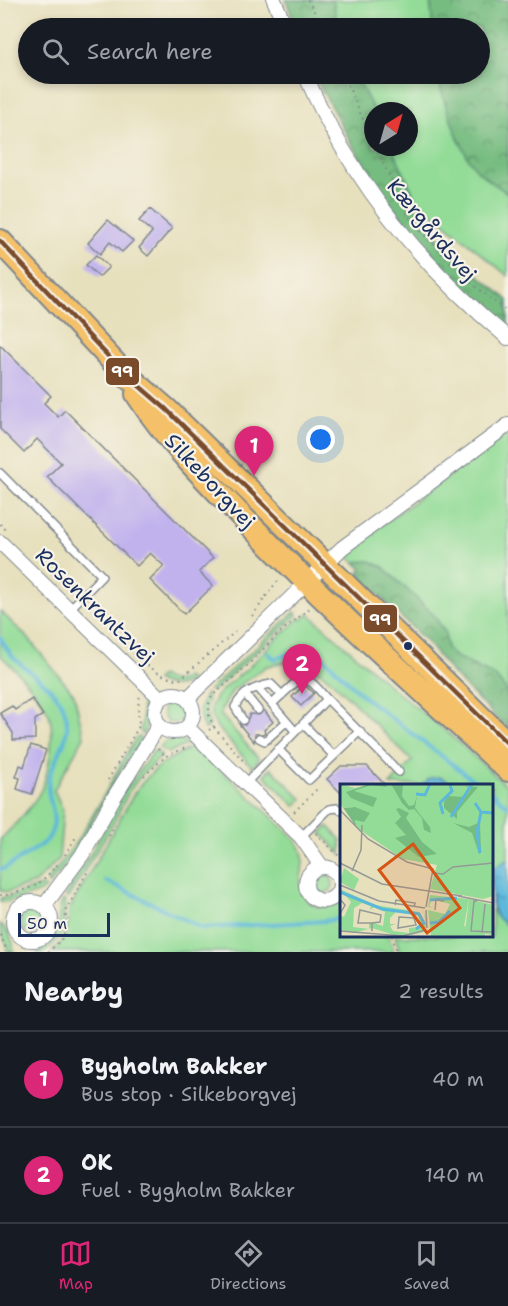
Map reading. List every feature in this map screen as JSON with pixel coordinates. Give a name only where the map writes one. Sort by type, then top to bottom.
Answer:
[{"type":"main road","name":"Silkeborgvej","points":[[0,241],[123,372],[166,409],[508,744]]},
{"type":"main road","name":"Silkeborgvej","points":[[123,372],[153,419],[207,481],[306,582],[508,770]]},
{"type":"street","points":[[274,0],[282,18]]},
{"type":"street","name":"Kærgårdsvej","points":[[310,84],[331,125],[377,201],[438,275],[473,309],[508,338]]},
{"type":"street","points":[[187,699],[342,548],[507,429]]},
{"type":"street","name":"Rosenkrantzvej","points":[[4,537],[69,610],[160,699]]},
{"type":"street","points":[[174,694],[187,699],[192,705],[193,713],[187,727],[172,732],[159,725],[155,712],[160,699],[174,694]]},
{"type":"street","points":[[44,906],[82,855],[113,799],[159,725]]},
{"type":"street","points":[[187,727],[250,778],[306,832],[322,867]]},
{"type":"street","points":[[340,879],[329,868],[322,867],[315,870],[307,881],[307,888],[315,899],[329,900],[335,897],[340,886]]},
{"type":"street","points":[[29,902],[37,902],[44,906],[49,912],[50,928],[45,935],[29,946],[6,916],[22,904],[29,902]]},
{"type":"lane","points":[[0,473],[102,576],[69,610]]},
{"type":"lane","points":[[272,705],[298,680],[305,678],[399,772]]},
{"type":"lane","points":[[243,720],[235,707],[239,698],[245,694],[271,684],[282,695]]},
{"type":"lane","points":[[258,688],[295,731]]},
{"type":"lane","points":[[245,694],[258,711]]},
{"type":"lane","points":[[250,778],[327,699]]},
{"type":"lane","points":[[259,738],[265,741],[286,722]]},
{"type":"lane","points":[[303,724],[334,756]]},
{"type":"lane","points":[[270,725],[278,730]]},
{"type":"lane","points":[[278,750],[309,780],[360,731]]},
{"type":"lane","points":[[306,832],[329,809],[340,810]]},
{"type":"path","points":[[308,0],[318,18]]},
{"type":"path","points":[[347,84],[364,122]]},
{"type":"path","points":[[379,156],[412,222],[470,282],[508,312]]},
{"type":"path","points":[[0,524],[4,537]]},
{"type":"path","points":[[249,621],[265,600],[270,589],[306,582]]},
{"type":"path","points":[[250,778],[214,727],[208,716],[209,704],[212,696],[245,668],[278,634],[306,582]]},
{"type":"path","points":[[121,641],[159,672],[173,679],[184,677],[240,628]]},
{"type":"path","points":[[108,782],[140,726],[138,706],[140,696],[159,672]]},
{"type":"path","points":[[138,783],[166,756],[189,746],[214,727]]},
{"type":"path","points":[[309,780],[317,789],[294,812],[306,832],[340,858]]},
{"type":"path","points":[[106,840],[117,820]]},
{"type":"path","points":[[0,894],[8,895],[42,881],[61,861],[77,836]]},
{"type":"path","points":[[48,952],[61,940],[66,929],[66,910],[94,860]]},
{"type":"path","points":[[0,935],[5,952]]},
{"type":"path","points":[[392,937],[397,952]]},
{"type":"green space","points":[[286,0],[508,0],[508,276],[419,202],[380,156],[418,156],[418,102],[364,102],[364,137],[322,84],[490,84],[490,18],[293,18]]},
{"type":"green space","points":[[286,0],[333,0],[336,18],[293,18]]},
{"type":"green space","points":[[430,0],[508,0],[508,194],[478,171],[465,153],[440,84],[490,84],[490,18],[432,18]]},
{"type":"green space","points":[[319,84],[360,84],[369,102],[364,102],[364,156],[396,156],[426,221],[450,251],[508,300],[508,326],[459,285],[385,198]]},
{"type":"green space","points":[[508,433],[508,728],[452,673],[425,640],[358,575],[362,569],[347,555],[349,549]]},
{"type":"green space","points":[[370,561],[383,567],[433,614],[445,632],[447,648],[454,656],[495,676],[508,693],[508,730],[452,673],[425,640],[358,575],[362,569],[354,562]]},
{"type":"green space","points":[[0,611],[28,638],[74,694],[84,737],[54,790],[63,810],[59,859],[35,883],[8,892],[0,891],[0,840],[28,810],[41,790],[49,762],[51,729],[48,712],[38,697],[0,655]]},
{"type":"green space","points":[[295,612],[297,615],[213,691],[209,690]]},
{"type":"green space","points":[[309,614],[508,787],[508,952],[400,952],[395,937],[493,937],[493,784],[391,784],[412,761],[332,681],[320,672],[310,669],[305,658],[267,666],[233,690],[221,710],[221,715],[259,759],[252,767],[217,727],[211,716],[211,706],[217,695],[300,618],[302,620]]},
{"type":"green space","points":[[161,676],[174,681],[181,681],[187,677],[191,681],[178,686],[169,685],[156,680]]},
{"type":"green space","points":[[206,694],[208,699],[206,712],[210,726],[205,729],[200,712]]},
{"type":"green space","points":[[143,696],[148,715],[143,735],[140,730]]},
{"type":"green space","points":[[174,701],[182,704],[185,712],[182,720],[174,723],[166,720],[163,712],[166,704]]},
{"type":"green space","points":[[139,737],[141,740],[118,775],[74,855],[49,885],[47,880],[84,830],[136,738]]},
{"type":"green space","points":[[174,739],[190,743],[168,753],[159,747],[168,740]]},
{"type":"green space","points":[[194,746],[297,841],[303,855],[302,893],[309,902],[318,907],[328,906],[340,899],[340,937],[389,937],[394,952],[52,952],[61,943],[66,933],[69,910],[135,792],[148,776]]},
{"type":"green space","points":[[155,750],[161,757],[143,773],[130,790],[110,829],[68,898],[65,896],[126,788]]},
{"type":"green space","points":[[271,768],[302,799],[295,806],[264,775]]},
{"type":"green space","points":[[328,826],[340,839],[340,853],[321,833]]},
{"type":"green space","points":[[324,875],[330,878],[333,884],[330,890],[324,893],[318,890],[315,884],[318,878]]},
{"type":"green space","points":[[40,886],[46,888],[24,898],[0,902],[1,898]]},
{"type":"green space","points":[[63,900],[66,903],[60,936],[44,952],[37,952],[56,933]]},
{"type":"green space","points":[[32,911],[40,914],[43,922],[40,930],[32,933],[24,930],[21,922],[24,914]]},
{"type":"green space","points":[[0,924],[10,936],[13,952],[8,952]]},
{"type":"water","points":[[430,778],[443,778],[452,784],[424,784]]},
{"type":"water","points":[[508,861],[508,926],[497,918],[493,908],[493,869]]},
{"type":"building","points":[[150,209],[172,228],[148,256],[139,248],[152,232],[139,221]]},
{"type":"building","points":[[108,220],[133,241],[122,252],[110,242],[100,254],[88,243]]},
{"type":"building","points":[[96,255],[109,267],[99,277],[86,265]]},
{"type":"building","points":[[0,345],[51,396],[44,403],[58,417],[65,410],[213,558],[199,572],[213,586],[184,614],[150,580],[164,566],[150,553],[137,566],[47,477],[61,463],[37,439],[24,453],[0,429]]},
{"type":"building","points":[[304,685],[314,693],[301,706],[292,697]]},
{"type":"building","points":[[32,699],[43,715],[35,720],[35,739],[13,740],[13,733],[0,713],[12,706],[15,710]]},
{"type":"building","points":[[264,710],[273,722],[263,734],[255,734],[254,742],[239,724],[245,725],[250,714],[259,715]]},
{"type":"building","points":[[31,745],[46,750],[32,794],[17,789],[20,778],[16,777],[20,765],[24,767]]},
{"type":"building","points":[[341,766],[367,766],[384,784],[340,784],[340,792],[327,779]]},
{"type":"waterway","points":[[0,638],[13,657],[55,694],[67,719],[65,737],[48,786],[54,822],[53,829],[41,845],[4,869],[0,869]]},
{"type":"waterway","points":[[268,653],[275,659],[305,648],[317,651],[364,697],[478,784]]},
{"type":"waterway","points":[[493,794],[508,806]]},
{"type":"waterway","points":[[106,881],[202,928],[340,918]]},
{"type":"transit line","name":"99","points":[[0,241],[123,372],[166,409],[508,744]]},
{"type":"place","name":"Bygholm Bakker","points":[[254,476]]},
{"type":"place","name":"OK","points":[[302,694]]}]
